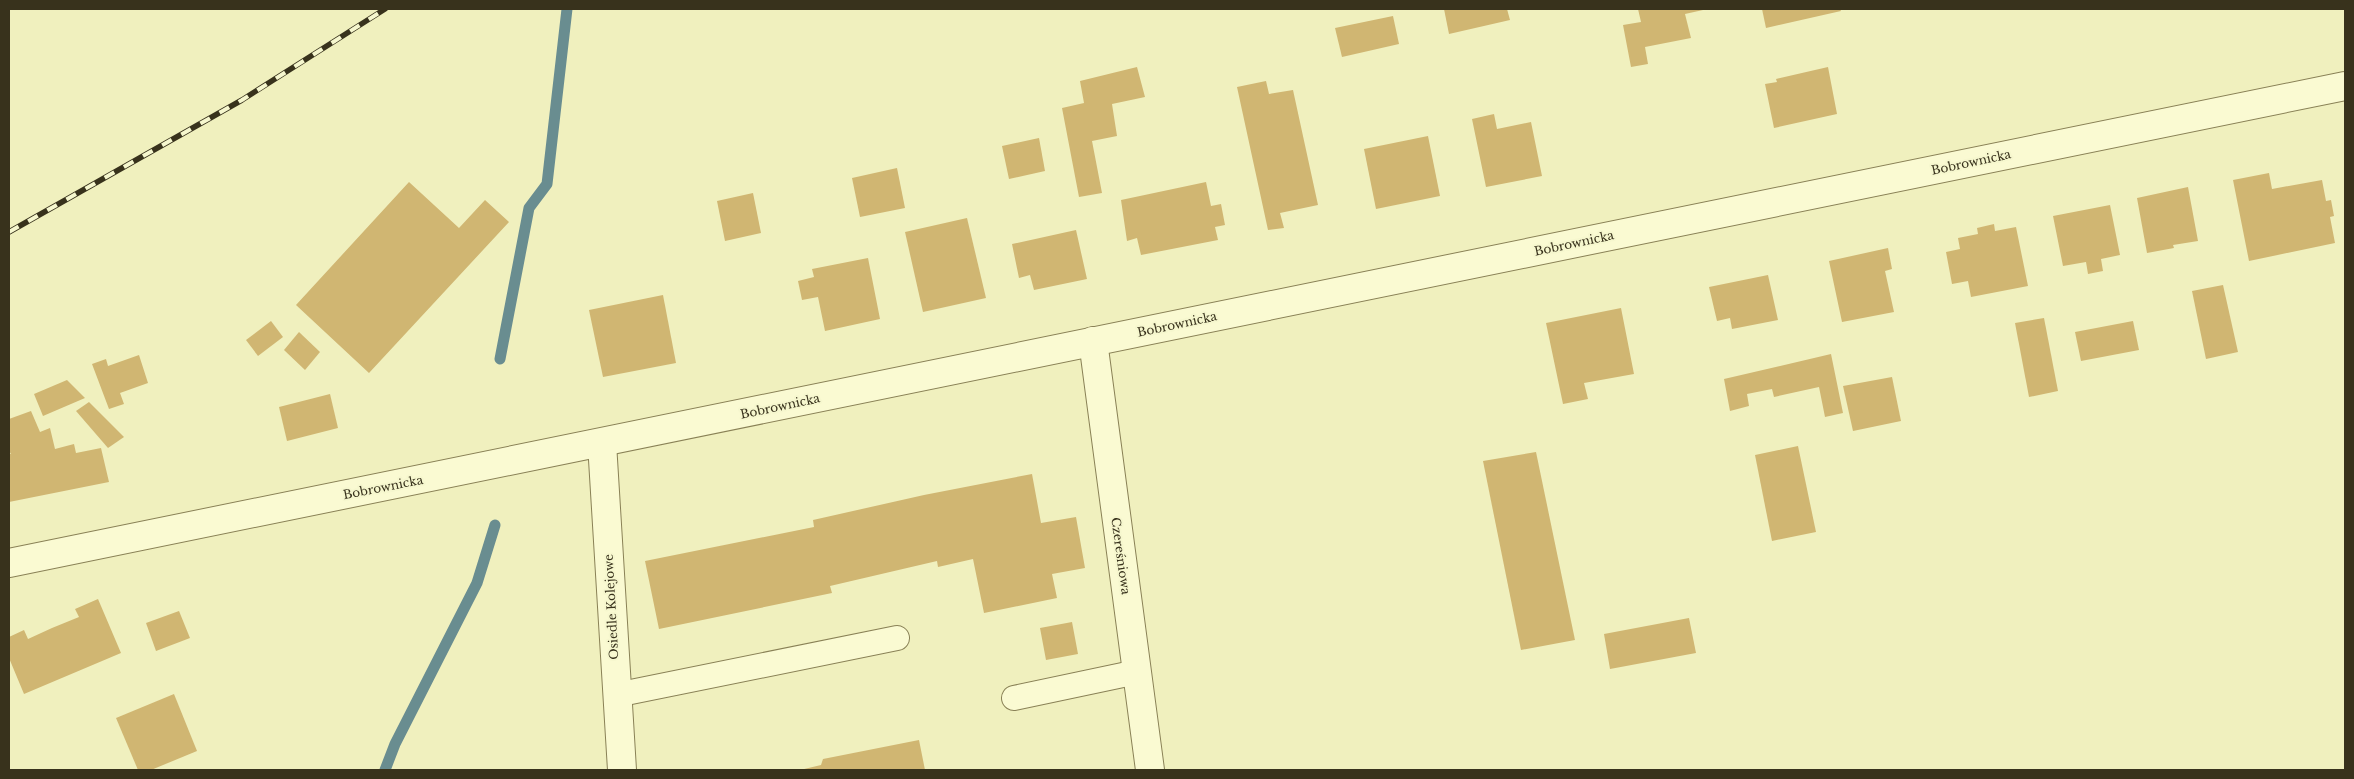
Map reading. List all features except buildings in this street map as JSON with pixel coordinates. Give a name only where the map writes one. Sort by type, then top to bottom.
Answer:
[{"type":"street","name":"Bobrownicka","points":[[9,563],[2345,86]]},
{"type":"street","name":"Czereśniowa","points":[[1093,341],[1150,770]]},
{"type":"street","name":"Osiedle Kolejowe","points":[[602,443],[622,770]]},
{"type":"lane","points":[[616,695],[897,638]]},
{"type":"lane","points":[[1014,698],[1137,672]]},
{"type":"waterway","points":[[500,359],[529,208],[547,184],[567,9]]},
{"type":"waterway","points":[[385,770],[395,744],[477,583],[495,525]]},
{"type":"railway","points":[[9,232],[242,100],[385,9]]}]
